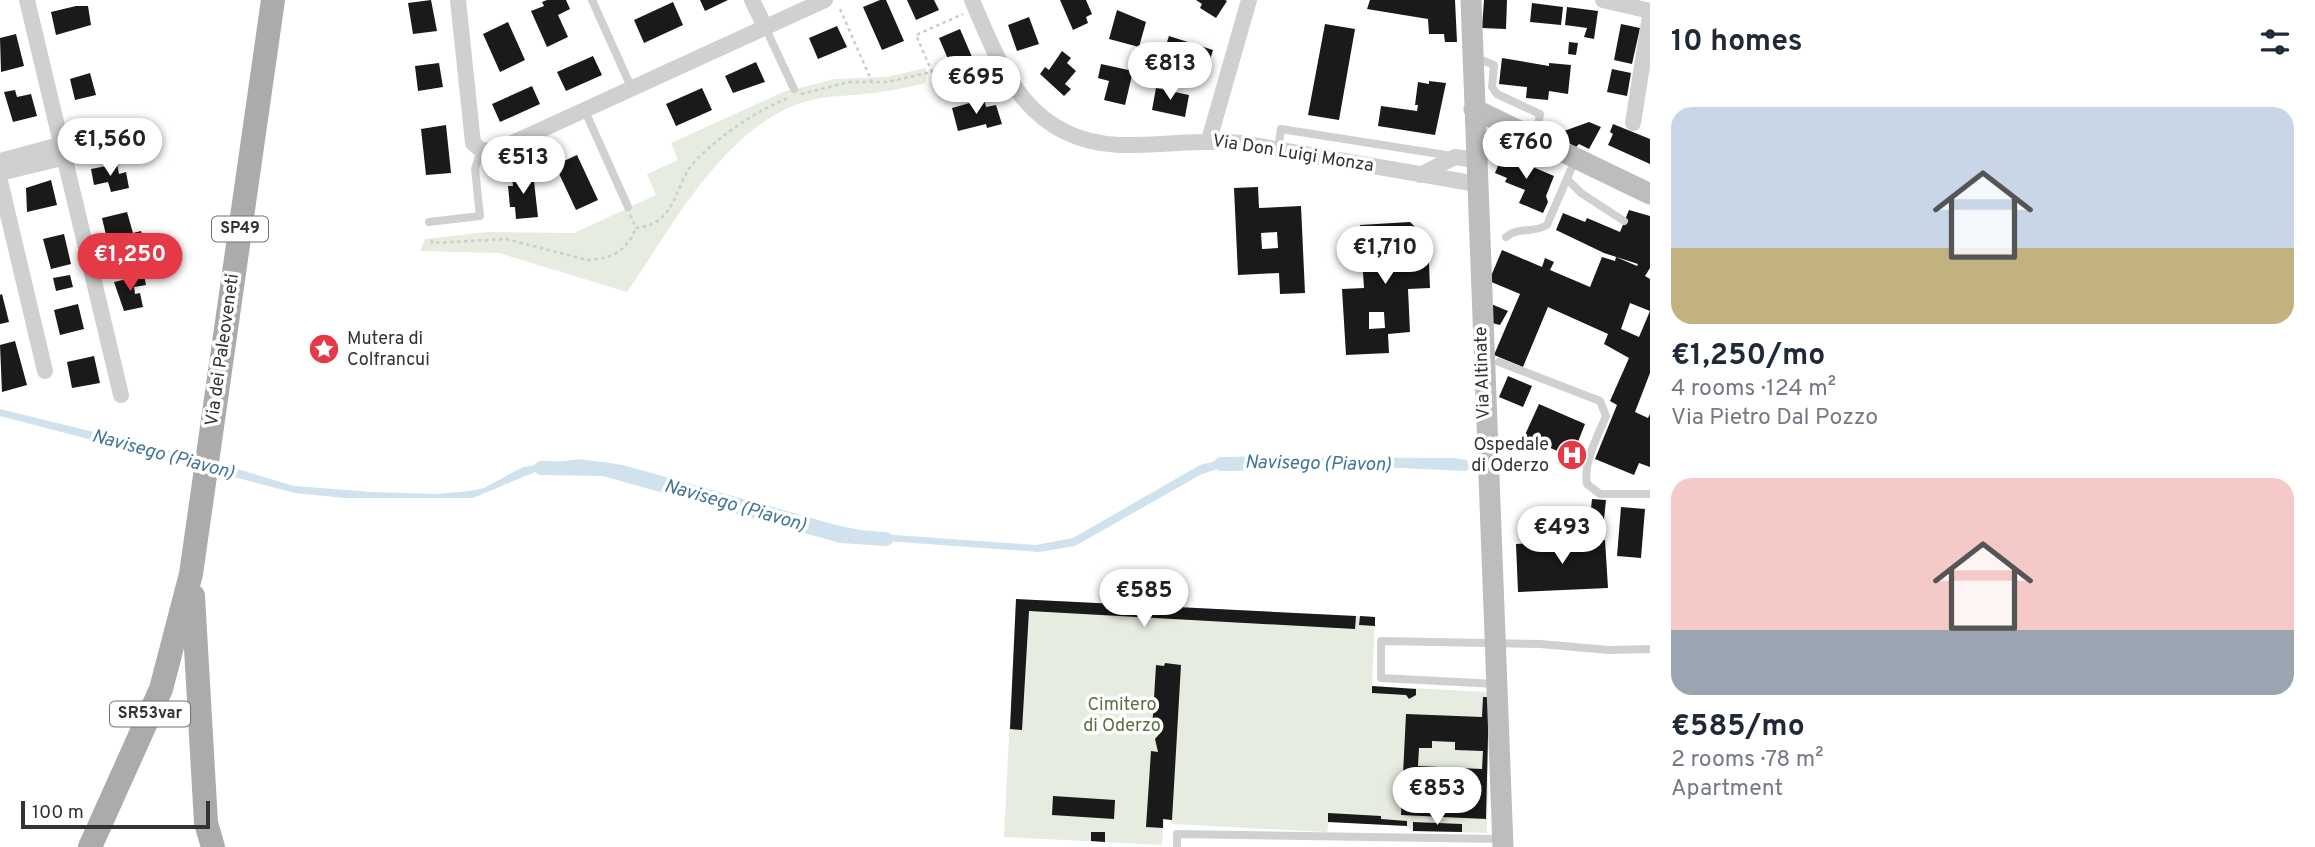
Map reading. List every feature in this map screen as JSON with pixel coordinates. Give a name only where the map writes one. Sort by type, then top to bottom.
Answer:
[{"type":"main road","name":"Via dei Paleoveneti","points":[[90,847],[161,690],[191,574],[272,0]]},
{"type":"main road","name":"Via dei Paleoveneti","points":[[191,574],[206,823],[214,847]]},
{"type":"street","points":[[27,0],[121,395]]},
{"type":"street","points":[[457,0],[473,143],[481,150],[495,151],[825,0]]},
{"type":"street","points":[[751,0],[765,27]]},
{"type":"street","points":[[1209,140],[1249,0]]},
{"type":"street","name":"Via Altinate","points":[[1471,0],[1474,109],[1465,158],[1477,184],[1502,843]]},
{"type":"street","points":[[1602,0],[1650,14],[1633,123]]},
{"type":"street","name":"Via Don Luigi Monza","points":[[974,4],[1007,79],[1018,94],[1050,124],[1069,133],[1104,143],[1209,140],[1278,149],[1477,184]]},
{"type":"street","points":[[1474,109],[1536,140],[1571,169],[1650,194]]},
{"type":"street","points":[[0,161],[64,150]]},
{"type":"street","points":[[0,173],[64,150]]},
{"type":"street","points":[[1420,175],[1465,158]]},
{"type":"street","points":[[0,181],[45,371]]},
{"type":"lane","points":[[592,0],[632,89]]},
{"type":"lane","points":[[765,27],[794,89]]},
{"type":"lane","points":[[1472,57],[1479,57],[1494,65],[1492,87],[1497,94],[1540,114],[1536,140]]},
{"type":"lane","points":[[585,111],[628,207]]},
{"type":"lane","points":[[1278,149],[1281,129],[1465,158]]},
{"type":"lane","points":[[429,222],[480,216],[475,169],[481,150]]},
{"type":"lane","points":[[1571,169],[1581,193],[1624,221]]},
{"type":"lane","points":[[1506,237],[1518,229],[1536,230],[1547,225],[1571,169]]},
{"type":"lane","points":[[1499,362],[1600,401],[1606,416],[1590,460],[1587,484],[1600,494],[1650,494]]},
{"type":"lane","points":[[1497,684],[1381,678],[1381,641],[1540,644],[1609,650],[1650,649]]},
{"type":"lane","points":[[1177,847],[1177,834],[1502,843]]},
{"type":"path","points":[[432,240],[432,243],[506,239],[587,260],[610,257],[624,250],[636,228],[654,224],[666,215],[686,171],[742,122],[785,99],[820,88],[849,82],[887,82],[932,72],[916,35],[974,4]]},
{"type":"path","points":[[840,9],[872,82]]},
{"type":"path","points":[[628,207],[636,228]]},
{"type":"green space","points":[[926,68],[926,83],[880,92],[811,100],[781,112],[753,130],[728,152],[683,207],[627,292],[499,253],[420,251],[425,239],[487,232],[574,233],[656,195],[647,174],[678,160],[671,143],[783,92],[835,79],[886,77]]},
{"type":"green space","name":"Cimitero di Oderzo","points":[[1016,599],[1375,617],[1372,686],[1489,692],[1487,833],[1413,831],[1407,826],[1329,822],[1327,832],[1172,824],[1171,820],[1164,819],[1162,845],[1004,837]]},
{"type":"water","points":[[0,409],[208,460],[294,486],[436,494],[470,491],[484,488],[523,467],[579,459],[623,465],[836,525],[880,534],[1036,545],[1073,538],[1200,465],[1230,457],[1453,458],[1467,460],[1469,468],[1466,471],[1249,461],[1231,464],[1200,475],[1075,546],[1039,552],[885,541],[817,527],[601,467],[570,466],[540,470],[473,498],[345,498],[295,493],[0,416]]},
{"type":"building","points":[[431,0],[437,31],[413,34],[408,3]]},
{"type":"building","points":[[566,0],[570,9],[558,15],[568,37],[547,47],[531,11],[544,6],[542,2]]},
{"type":"building","points":[[700,0],[728,0],[705,11]]},
{"type":"building","points":[[886,0],[904,41],[882,50],[863,7]]},
{"type":"building","points":[[907,0],[934,0],[939,10],[916,20]]},
{"type":"building","points":[[1060,0],[1086,0],[1092,14],[1086,17],[1088,23],[1073,30]]},
{"type":"building","points":[[1196,0],[1227,1],[1216,18],[1200,8],[1202,4]]},
{"type":"building","points":[[1370,0],[1455,0],[1457,42],[1445,42],[1444,34],[1429,34],[1428,19],[1367,9]]},
{"type":"building","points":[[1484,0],[1507,0],[1506,29],[1482,28]]},
{"type":"building","points":[[673,2],[683,25],[644,43],[634,20]]},
{"type":"building","points":[[1532,3],[1563,7],[1561,25],[1530,22]]},
{"type":"building","points":[[88,6],[91,25],[56,35],[51,12]]},
{"type":"building","points":[[1567,7],[1598,11],[1594,39],[1584,37],[1587,28],[1565,25]]},
{"type":"building","points":[[1117,10],[1146,22],[1139,47],[1109,39]]},
{"type":"building","points":[[1029,17],[1039,44],[1017,51],[1008,25]]},
{"type":"building","points":[[508,22],[525,60],[500,72],[483,34]]},
{"type":"building","points":[[1325,24],[1355,29],[1339,120],[1308,115]]},
{"type":"building","points":[[1621,24],[1640,28],[1632,64],[1614,60]]},
{"type":"building","points":[[837,26],[847,47],[818,59],[809,38]]},
{"type":"building","points":[[960,29],[978,71],[957,80],[939,38]]},
{"type":"building","points":[[16,34],[24,66],[1,72],[0,38]]},
{"type":"building","points":[[1169,36],[1213,50],[1204,79],[1190,74],[1194,62],[1191,62],[1189,69],[1176,65],[1179,57],[1175,56],[1173,64],[1161,60]]},
{"type":"building","points":[[1569,42],[1578,43],[1576,55],[1568,54]]},
{"type":"building","points":[[1062,51],[1071,58],[1067,63],[1076,71],[1065,84],[1071,89],[1064,96],[1040,74],[1045,67],[1049,70]]},
{"type":"building","points":[[593,56],[602,75],[566,91],[557,72]]},
{"type":"building","points":[[1502,58],[1549,66],[1549,63],[1571,65],[1568,94],[1549,91],[1548,100],[1526,98],[1527,87],[1499,84]]},
{"type":"building","points":[[756,62],[765,82],[733,93],[725,76]]},
{"type":"building","points":[[439,63],[443,87],[418,91],[415,66]]},
{"type":"building","points":[[1101,64],[1133,71],[1125,105],[1104,100],[1109,81],[1098,78]]},
{"type":"building","points":[[1612,69],[1631,73],[1627,96],[1607,92]]},
{"type":"building","points":[[90,73],[96,95],[75,100],[70,79]]},
{"type":"building","points":[[1429,81],[1446,83],[1435,135],[1378,126],[1381,106],[1417,111],[1418,105],[1415,105],[1418,82],[1429,84]]},
{"type":"building","points":[[532,86],[540,104],[500,122],[492,104]]},
{"type":"building","points":[[702,88],[712,110],[676,126],[666,104]]},
{"type":"building","points":[[1156,88],[1189,95],[1185,117],[1152,110]]},
{"type":"building","points":[[15,90],[17,97],[31,94],[37,116],[13,122],[4,92]]},
{"type":"building","points":[[984,99],[986,107],[996,105],[1002,124],[987,128],[986,124],[958,131],[952,108]]},
{"type":"building","points":[[1589,122],[1601,127],[1589,149],[1579,144],[1576,147],[1560,139],[1564,131]]},
{"type":"building","points":[[1613,124],[1650,139],[1650,164],[1608,145],[1613,134],[1610,132]]},
{"type":"building","points":[[446,125],[451,173],[426,175],[421,129]]},
{"type":"building","points":[[1505,149],[1518,155],[1516,160],[1554,176],[1543,213],[1519,203],[1525,190],[1505,182],[1507,178],[1495,173]]},
{"type":"building","points":[[577,155],[598,200],[576,210],[555,165]]},
{"type":"building","points":[[117,164],[119,174],[126,172],[129,188],[111,192],[108,182],[94,185],[91,169]]},
{"type":"building","points":[[533,173],[538,217],[516,219],[515,207],[510,207],[508,186],[513,186],[512,175]]},
{"type":"building","points":[[51,180],[57,205],[27,212],[26,188]]},
{"type":"building","points":[[1258,187],[1259,208],[1301,206],[1305,293],[1280,294],[1279,273],[1238,275],[1234,188]],"holes":[[[1277,232],[1278,248],[1262,249],[1261,233]]]},
{"type":"building","points":[[1629,210],[1650,216],[1650,268],[1645,276],[1650,279],[1650,311],[1650,373],[1635,412],[1648,418],[1650,414],[1650,467],[1639,463],[1634,475],[1595,459],[1617,405],[1610,401],[1629,358],[1604,344],[1608,334],[1548,307],[1523,367],[1494,355],[1520,294],[1489,281],[1502,250],[1542,267],[1545,258],[1554,262],[1550,270],[1590,287],[1602,257],[1615,261],[1616,257],[1637,266],[1638,264],[1604,253],[1556,230],[1563,213],[1585,222],[1587,218],[1620,232]],"holes":[[[1630,303],[1650,311],[1639,337],[1621,329]]]},
{"type":"building","points":[[127,212],[133,233],[141,231],[144,242],[110,252],[102,218]]},
{"type":"building","points":[[1410,222],[1428,239],[1430,288],[1408,289],[1410,332],[1388,334],[1389,353],[1346,355],[1342,289],[1364,288],[1360,225]],"holes":[[[1387,248],[1403,248],[1403,264],[1388,265]],[[1369,312],[1384,312],[1385,328],[1369,329]]]},
{"type":"building","points":[[64,234],[71,264],[51,269],[43,239]]},
{"type":"building","points":[[70,275],[73,287],[56,291],[53,278]]},
{"type":"building","points":[[144,275],[146,285],[134,287],[135,294],[140,293],[143,307],[124,311],[114,282]]},
{"type":"building","points":[[2,294],[9,322],[0,324],[0,295]]},
{"type":"building","points":[[78,304],[84,329],[60,335],[54,310]]},
{"type":"building","points":[[1491,304],[1508,311],[1500,325],[1492,323]]},
{"type":"building","points":[[15,341],[27,385],[2,392],[0,345]]},
{"type":"building","points":[[94,356],[100,383],[72,388],[67,362]]},
{"type":"building","points":[[1508,376],[1532,386],[1523,407],[1499,397]]},
{"type":"building","points":[[1539,404],[1585,424],[1572,457],[1524,437]]},
{"type":"building","points":[[1592,499],[1606,500],[1603,529],[1589,528]]},
{"type":"building","points":[[1621,507],[1645,509],[1641,558],[1617,556]]},
{"type":"building","points":[[1605,540],[1608,588],[1518,592],[1516,544]]},
{"type":"building","points":[[1016,599],[1356,616],[1355,629],[1029,611],[1022,730],[1010,729]]},
{"type":"building","points":[[1360,616],[1375,617],[1375,626],[1359,625]]},
{"type":"building","points":[[1165,663],[1181,665],[1172,820],[1163,819],[1163,828],[1146,827],[1151,751],[1158,752],[1155,739],[1162,731],[1152,731],[1156,665],[1164,666]]},
{"type":"building","points":[[1372,686],[1416,689],[1416,695],[1409,699],[1406,695],[1372,693]]},
{"type":"building","points":[[1483,697],[1489,697],[1486,819],[1401,815],[1406,714],[1482,717]],"holes":[[[1432,741],[1455,742],[1455,750],[1483,751],[1482,769],[1418,766],[1419,748],[1432,748]]]},
{"type":"building","points":[[1053,796],[1115,800],[1114,819],[1052,815]]},
{"type":"building","points":[[1328,813],[1381,816],[1381,819],[1407,821],[1407,826],[1328,822]]},
{"type":"building","points":[[1413,822],[1462,824],[1462,832],[1413,831]]},
{"type":"building","points":[[1091,832],[1105,832],[1105,842],[1091,841]]},
{"type":"waterway","name":"Navisego (Piavon)","points":[[1221,464],[1291,463]]},
{"type":"waterway","name":"Navisego (Piavon)","points":[[541,468],[604,469],[841,536],[886,539]]},
{"type":"place","name":"Mutera di Colfrancui","points":[[324,349]]},
{"type":"place","name":"Ospedale di Oderzo","points":[[1572,455]]}]
